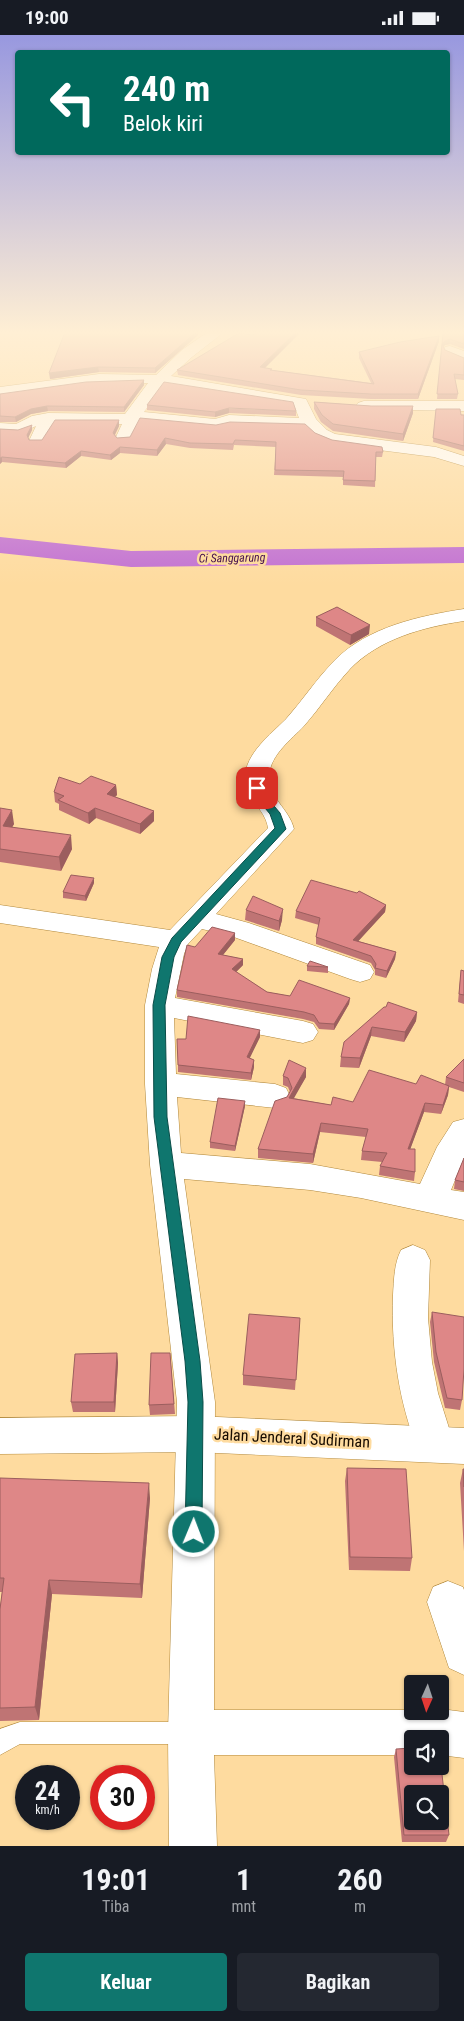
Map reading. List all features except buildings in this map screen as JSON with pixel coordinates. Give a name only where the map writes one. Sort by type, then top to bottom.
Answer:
[{"type":"street","points":[[0,428],[19,429],[38,419],[48,418],[132,417],[216,424],[229,420],[312,423]]},
{"type":"street","points":[[123,439],[132,417]]},
{"type":"street","points":[[308,417],[321,435],[332,439],[436,451],[464,461]]},
{"type":"street","points":[[37,441],[48,418]]},
{"type":"street","points":[[192,1846],[190,1733],[196,1402],[161,1117],[159,1005],[168,957],[176,940],[195,918],[281,829],[275,813],[258,794],[256,776],[258,767],[266,752],[297,720],[343,664],[364,647],[424,623],[464,615]]},
{"type":"street","points":[[0,914],[176,940]]},
{"type":"street","points":[[195,918],[239,929],[360,972]]},
{"type":"street","points":[[159,1005],[303,1032]]},
{"type":"street","points":[[160,1084],[275,1096]]},
{"type":"street","points":[[424,1198],[437,1180],[451,1150],[464,1131]]},
{"type":"street","points":[[166,1165],[310,1177],[361,1185],[464,1206]]},
{"type":"street","points":[[413,1260],[411,1283],[415,1375],[429,1444]]},
{"type":"street","name":"Jalan Jenderal Sudirman","points":[[0,1437],[195,1434],[429,1444]]},
{"type":"street","points":[[448,1602],[464,1653]]},
{"type":"street","points":[[190,1733],[453,1734]]},
{"type":"lane","points":[[0,1744],[6,1737],[20,1733],[190,1733]]},
{"type":"waterway","name":"Ci Sanggarung","points":[[0,545],[131,559],[464,555]]},
{"type":"route","points":[[194,1532],[196,1402],[161,1117],[159,1005],[164,971],[176,940],[281,829],[275,813],[258,794],[257,788]]}]
